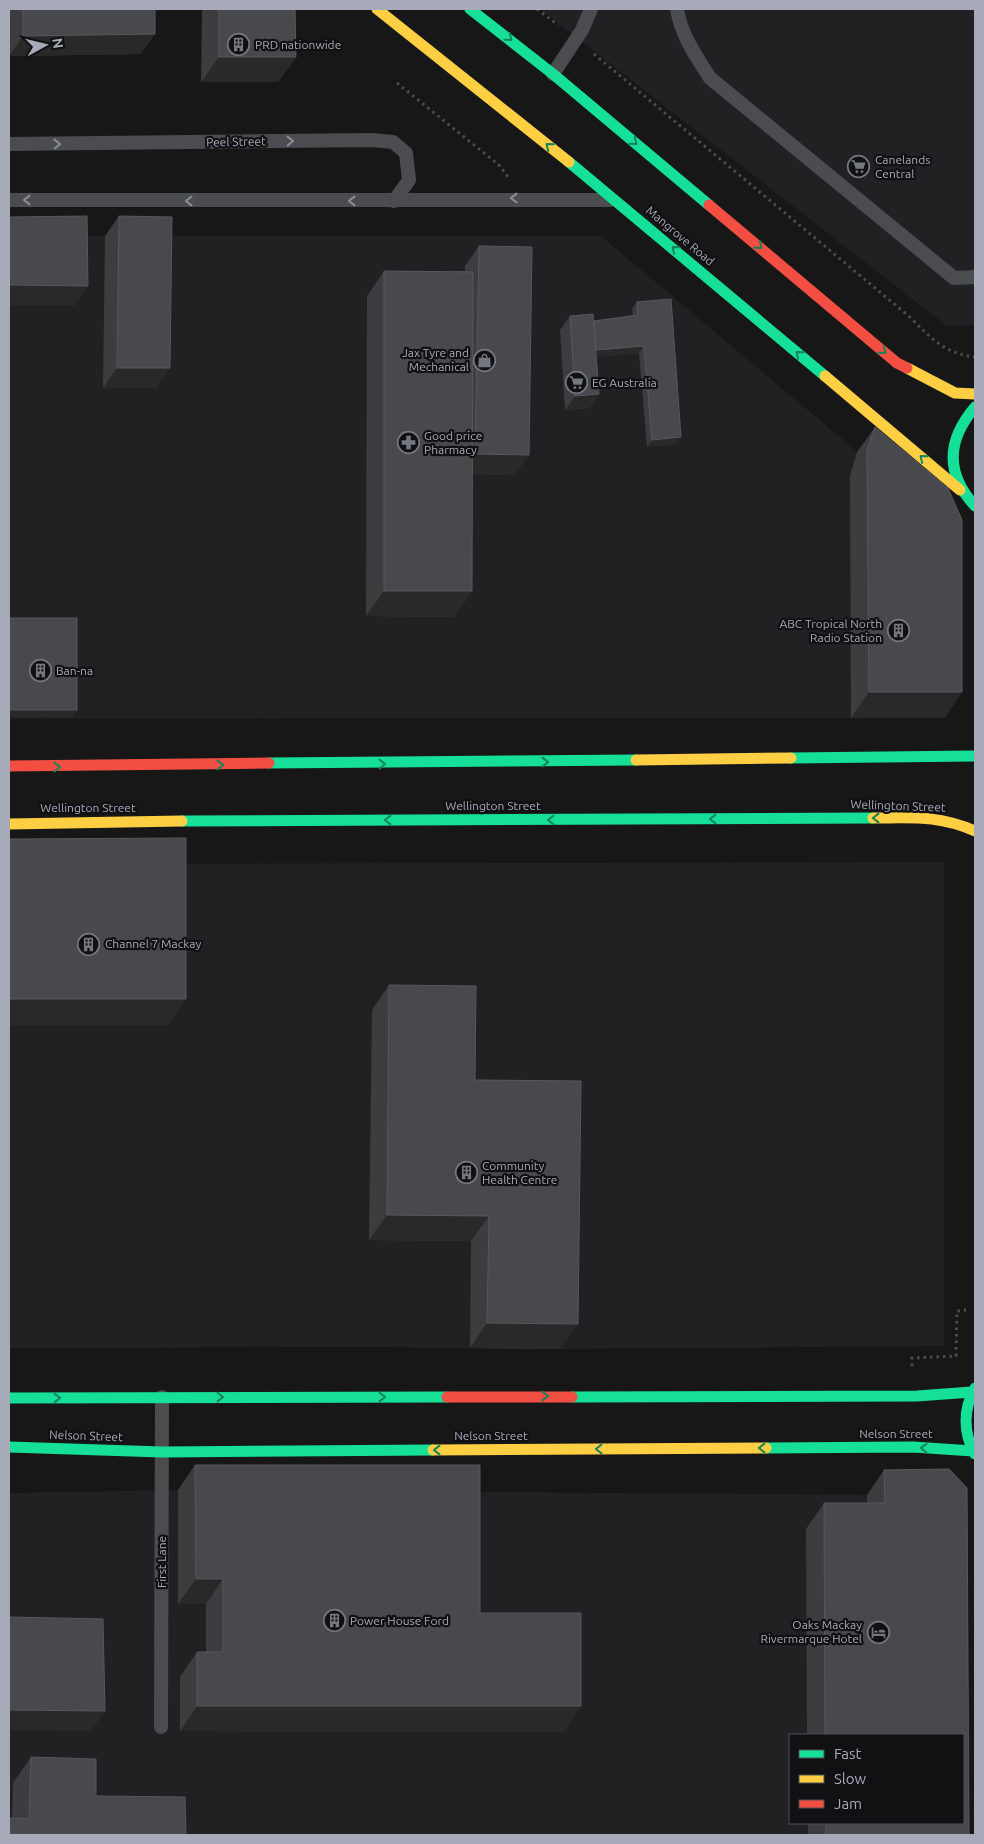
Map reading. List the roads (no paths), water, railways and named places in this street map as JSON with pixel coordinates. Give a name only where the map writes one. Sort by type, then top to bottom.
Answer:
[{"type":"street","name":"Mangrove Road","points":[[377,9],[616,200],[960,490],[975,506]]},
{"type":"street","points":[[470,9],[553,74],[897,363],[955,393],[975,394]]},
{"type":"street","points":[[960,490],[953,472],[952,453],[955,434],[965,417],[975,407]]},
{"type":"street","points":[[9,766],[975,756]]},
{"type":"street","name":"Wellington Street","points":[[9,824],[56,822],[928,818],[952,821],[975,830]]},
{"type":"street","points":[[9,1398],[917,1396],[974,1390],[966,1412],[966,1425],[974,1453]]},
{"type":"street","name":"Nelson Street","points":[[9,1447],[162,1452],[903,1447],[974,1453]]},
{"type":"lane","points":[[553,74],[582,30],[591,9]]},
{"type":"lane","points":[[677,9],[679,21],[691,48],[710,78],[954,278],[975,277]]},
{"type":"lane","name":"Peel Street","points":[[9,144],[372,140],[393,142],[406,153],[409,180],[394,201]]},
{"type":"lane","points":[[9,200],[394,201],[514,198],[616,200]]},
{"type":"lane","name":"First Lane","points":[[161,1726],[162,1397]]},
{"type":"place","name":"PRD nationwide","points":[[239,45]]},
{"type":"place","name":"Canelands Central","points":[[859,167]]},
{"type":"place","name":"Jax Tyre and Mechanical","points":[[485,360]]},
{"type":"place","name":"EG Australia","points":[[576,383]]},
{"type":"place","name":"Good price Pharmacy","points":[[408,443]]},
{"type":"place","name":"ABC Tropical North Radio Station","points":[[898,631]]},
{"type":"place","name":"Ban-na","points":[[40,671]]},
{"type":"place","name":"Channel 7 Mackay","points":[[89,944]]},
{"type":"place","name":"Community Health Centre","points":[[466,1173]]},
{"type":"place","name":"Power House Ford","points":[[334,1621]]},
{"type":"place","name":"Oaks Mackay Rivermarque Hotel","points":[[878,1632]]}]
